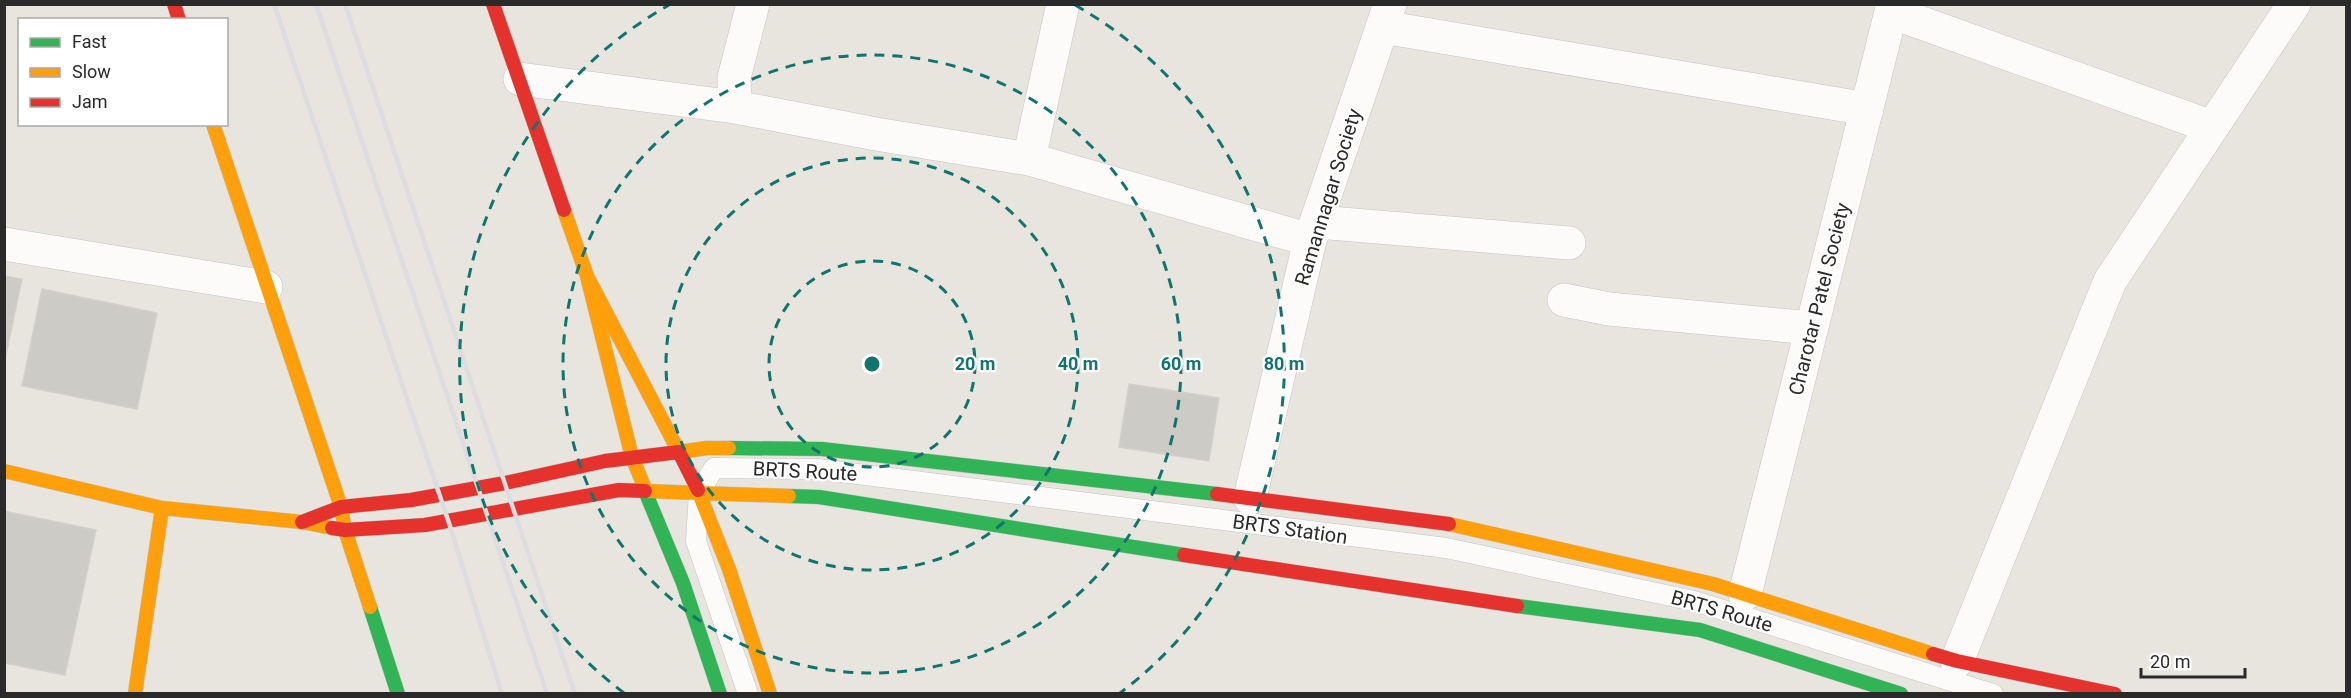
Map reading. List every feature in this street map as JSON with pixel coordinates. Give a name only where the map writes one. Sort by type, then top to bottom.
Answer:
[{"type":"main road","points":[[493,4],[587,276],[632,457],[683,583],[720,693]]},
{"type":"main road","points":[[214,126],[340,507],[345,530],[398,693]]},
{"type":"main road","points":[[587,276],[699,493],[729,569],[770,693]]},
{"type":"main road","points":[[302,522],[340,507],[411,500],[632,457],[707,448],[822,449],[1250,498],[1458,525],[1713,584],[1957,661],[2115,693]]},
{"type":"main road","points":[[4,471],[162,508],[302,522],[345,530],[426,525],[619,490],[819,497],[1431,594],[1700,630],[1901,693]]},
{"type":"main road","points":[[135,693],[162,508]]},
{"type":"street","points":[[735,107],[734,78],[753,4]]},
{"type":"street","points":[[1029,159],[1063,4]]},
{"type":"street","points":[[1957,661],[2110,281],[2294,4]]},
{"type":"street","points":[[1892,8],[2212,127]]},
{"type":"street","name":"Charotar Patel Society","points":[[1745,594],[1892,8]]},
{"type":"street","points":[[1387,16],[1867,109]]},
{"type":"street","name":"Ramannagar Society","points":[[1250,498],[1314,231],[1387,16]]},
{"type":"street","points":[[520,79],[735,107],[876,135],[1029,159],[1314,231],[1569,243]]},
{"type":"street","points":[[4,244],[266,287]]},
{"type":"street","points":[[1564,300],[1609,309],[1812,328]]},
{"type":"lane","name":"BRTS Route","points":[[748,693],[696,541],[699,493],[714,468],[818,469],[1133,507]]},
{"type":"lane","name":"BRTS Station","points":[[1133,507],[1308,532],[1446,548]]},
{"type":"lane","name":"BRTS Route","points":[[1446,548],[1694,601],[1993,693]]},
{"type":"building","points":[[4,276],[22,279],[4,364]]},
{"type":"building","points":[[42,289],[157,313],[137,409],[22,386]]},
{"type":"building","points":[[1129,384],[1219,398],[1209,461],[1119,447]]},
{"type":"building","points":[[4,511],[96,530],[65,675],[4,663]]},
{"type":"railway","points":[[274,4],[450,526],[502,694]]},
{"type":"railway","points":[[316,4],[547,694]]},
{"type":"railway","points":[[345,4],[575,694]]},
{"type":"traffic: fast","points":[[729,448],[822,449],[1217,494]]},
{"type":"traffic: fast","points":[[645,491],[683,583],[720,694]]},
{"type":"traffic: fast","points":[[789,496],[819,497],[1184,555]]},
{"type":"traffic: fast","points":[[1517,606],[1700,630],[1901,694]]},
{"type":"traffic: fast","points":[[370,607],[398,694]]},
{"type":"traffic: slow","points":[[214,126],[341,507],[345,530],[370,607]]},
{"type":"traffic: slow","points":[[564,210],[587,276],[632,457],[646,491],[699,493],[698,490]]},
{"type":"traffic: slow","points":[[587,276],[679,452],[729,448]]},
{"type":"traffic: slow","points":[[4,471],[162,508],[302,522],[332,528]]},
{"type":"traffic: slow","points":[[770,694],[729,569],[699,493],[789,496]]},
{"type":"traffic: slow","points":[[135,694],[162,508]]},
{"type":"traffic: slow","points":[[1449,524],[1713,584],[1933,654]]},
{"type":"traffic: jam","points":[[174,4],[178,18]]},
{"type":"traffic: jam","points":[[493,4],[564,210]]},
{"type":"traffic: jam","points":[[302,522],[341,507],[411,500],[505,483],[605,461],[679,452],[698,490]]},
{"type":"traffic: jam","points":[[332,528],[345,530],[425,525],[619,490],[645,491]]},
{"type":"traffic: jam","points":[[1217,494],[1449,524]]},
{"type":"traffic: jam","points":[[1184,555],[1517,606]]},
{"type":"traffic: jam","points":[[1933,654],[2115,694]]}]
